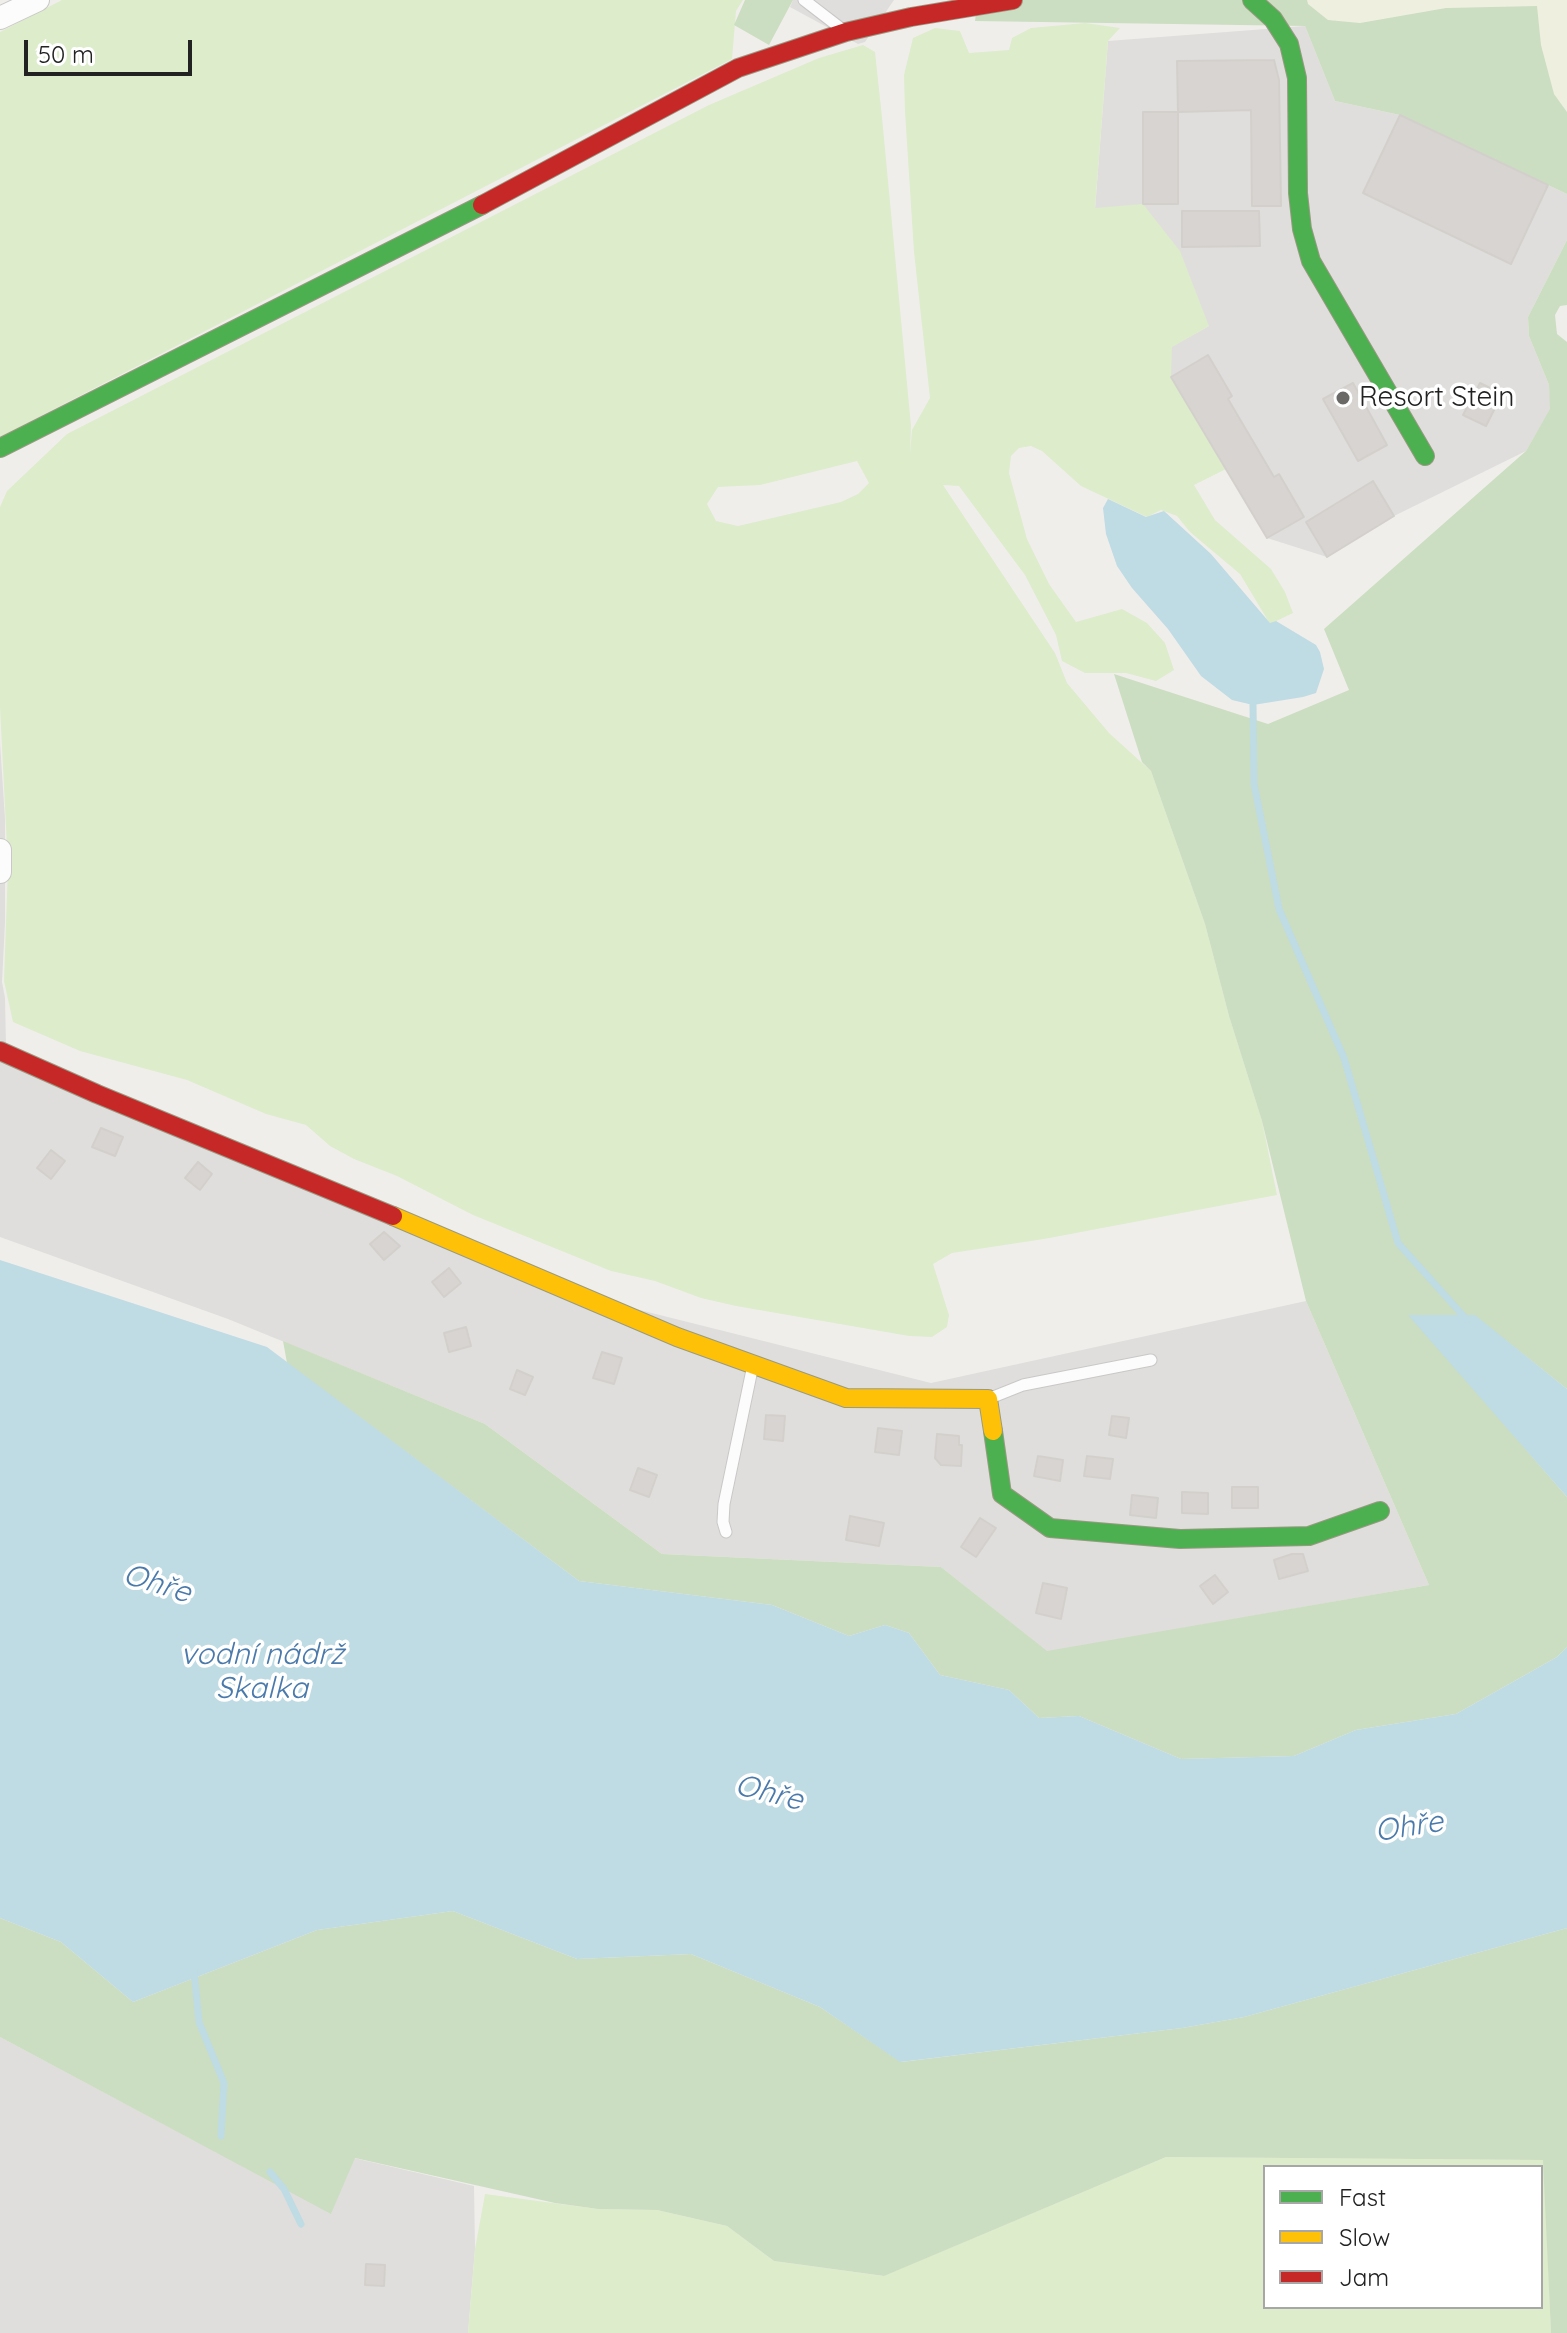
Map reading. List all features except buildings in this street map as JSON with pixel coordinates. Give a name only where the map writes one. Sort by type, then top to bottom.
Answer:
[{"type":"street","points":[[0,18],[38,0]]},
{"type":"street","points":[[0,448],[465,214],[738,68],[846,32],[911,17],[1013,0]]},
{"type":"street","points":[[1252,0],[1273,19],[1289,44],[1297,78],[1298,193],[1302,229],[1311,261],[1425,456]]},
{"type":"street","points":[[0,850],[0,872]]},
{"type":"street","points":[[0,1051],[663,1331],[846,1398],[988,1399],[1002,1494],[1050,1528],[1180,1539],[1309,1536],[1380,1511]]},
{"type":"lane","points":[[804,0],[846,32]]},
{"type":"lane","points":[[988,1399],[1023,1385],[1151,1360]]},
{"type":"lane","points":[[726,1532],[724,1504],[753,1365]]},
{"type":"shaded area","points":[[793,0],[894,0],[865,42],[858,44],[790,7]]},
{"type":"shaded area","points":[[1305,26],[1335,101],[1400,115],[1567,194],[1567,240],[1528,317],[1529,336],[1549,385],[1551,409],[1526,451],[1394,516],[1327,557],[1267,538],[1171,377],[1171,347],[1209,326],[1095,209],[1108,41]]},
{"type":"shaded area","points":[[0,743],[5,819],[2,982],[6,1045],[592,1298],[931,1383],[1306,1301],[1429,1585],[1047,1652],[941,1567],[662,1554],[485,1424],[228,1319],[0,1237]]},
{"type":"shaded area","points":[[0,2037],[331,2213],[354,2158],[474,2186],[475,2249],[468,2333],[0,2333]]},
{"type":"green space","points":[[62,0],[743,0],[736,11],[732,59],[0,437],[0,32]]},
{"type":"green space","points":[[745,0],[793,0],[769,45],[734,25]]},
{"type":"green space","points":[[978,0],[1307,0],[1328,20],[1360,23],[1446,8],[1537,6],[1541,45],[1554,94],[1567,112],[1567,194],[1400,115],[1335,101],[1305,26],[975,21]]},
{"type":"green space","points":[[1307,0],[1567,0],[1567,112],[1554,94],[1541,45],[1536,6],[1446,8],[1360,23],[1328,20]]},
{"type":"green space","points":[[1085,23],[1120,28],[1108,41],[1095,208],[1143,204],[1180,251],[1209,326],[1172,347],[1171,377],[1226,469],[1194,485],[1215,520],[1271,569],[1293,613],[1270,624],[1240,574],[1190,532],[1177,516],[1161,510],[1147,517],[1081,486],[1042,451],[1031,446],[1019,448],[1011,456],[1009,473],[1027,539],[1049,584],[1076,622],[1122,609],[1147,623],[1165,643],[1174,670],[1156,681],[1126,673],[1085,673],[1062,661],[1056,635],[1025,575],[959,486],[943,485],[1055,653],[1067,683],[1109,733],[1151,771],[1205,924],[1229,1016],[1262,1121],[1277,1195],[952,1253],[933,1264],[949,1315],[947,1327],[932,1337],[909,1336],[736,1306],[611,1271],[473,1215],[397,1176],[354,1159],[330,1146],[306,1125],[266,1114],[187,1080],[80,1051],[13,1022],[4,981],[8,867],[0,707],[0,507],[7,491],[67,434],[709,105],[819,58],[863,45],[875,52],[911,426],[910,454],[912,430],[930,398],[914,252],[905,112],[904,75],[913,38],[935,28],[960,31],[969,53],[1009,50],[1012,38],[1031,28]],"holes":[[[857,461],[869,483],[858,494],[841,502],[738,526],[716,521],[707,504],[718,487],[760,485]]]},
{"type":"green space","points":[[1567,240],[1567,305],[1560,306],[1555,315],[1557,334],[1567,342],[1567,1389],[1475,1316],[1410,1315],[1567,1497],[1567,1647],[1557,1657],[1456,1714],[1356,1730],[1294,1756],[1181,1759],[1079,1716],[1039,1718],[1009,1690],[940,1675],[909,1633],[885,1625],[849,1636],[772,1605],[579,1581],[287,1363],[283,1341],[485,1424],[662,1554],[941,1567],[1047,1651],[1429,1585],[1306,1301],[1262,1121],[1229,1016],[1205,924],[1151,771],[1142,762],[1114,674],[1268,724],[1349,690],[1324,629],[1526,451],[1550,409],[1549,385],[1529,336],[1528,317]]},
{"type":"green space","points":[[453,1911],[577,1959],[691,1954],[820,2007],[901,2062],[1182,2028],[1244,2017],[1567,1928],[1567,2333],[1551,2333],[1543,2160],[1166,2157],[884,2276],[774,2261],[727,2226],[657,2210],[598,2209],[555,2203],[355,2158],[331,2214],[0,2037],[0,1918],[61,1942],[133,2002],[317,1930]]},
{"type":"green space","points":[[1166,2157],[1544,2160],[1551,2333],[468,2333],[475,2249],[485,2194],[598,2209],[657,2210],[727,2226],[774,2261],[883,2276]]},
{"type":"water","points":[[1108,499],[1146,517],[1164,511],[1211,554],[1270,623],[1276,621],[1316,645],[1324,669],[1316,693],[1253,705],[1232,700],[1201,676],[1117,566],[1106,534],[1103,508]]},
{"type":"water","name":"vodní nádrž Skalka","points":[[0,1260],[267,1347],[579,1581],[772,1605],[849,1636],[885,1625],[909,1633],[940,1675],[1009,1690],[1039,1718],[1079,1716],[1181,1759],[1294,1756],[1356,1730],[1456,1714],[1557,1657],[1567,1647],[1567,1928],[1244,2017],[1182,2028],[900,2062],[820,2007],[691,1954],[577,1959],[453,1911],[317,1930],[133,2002],[61,1942],[0,1918]]},
{"type":"water","points":[[1408,1315],[1475,1315],[1567,1389],[1567,1497]]},
{"type":"waterway","points":[[1253,705],[1254,784],[1279,909],[1344,1058],[1398,1243],[1467,1320]]},
{"type":"waterway","points":[[194,1971],[199,2022],[224,2083],[221,2136]]},
{"type":"waterway","points":[[270,2172],[284,2189],[301,2224]]},
{"type":"traffic: fast","points":[[1252,0],[1273,19],[1289,44],[1297,78],[1298,193],[1302,229],[1311,261],[1425,456]]},
{"type":"traffic: fast","points":[[0,448],[482,205]]},
{"type":"traffic: fast","points":[[993,1431],[1002,1494],[1050,1528],[1180,1539],[1309,1536],[1380,1511]]},
{"type":"traffic: slow","points":[[393,1216],[677,1337],[846,1398],[988,1399],[993,1431]]},
{"type":"traffic: jam","points":[[482,205],[738,68],[846,32],[911,17],[1013,0]]},
{"type":"traffic: jam","points":[[0,1051],[393,1216]]},
{"type":"place","name":"Resort Stein","points":[[1343,398]]},
{"type":"water label","name":"Ohře","points":[[157,1584]]},
{"type":"water label","name":"Ohře","points":[[769,1793]]},
{"type":"water label","name":"Ohře","points":[[1409,1827]]}]
